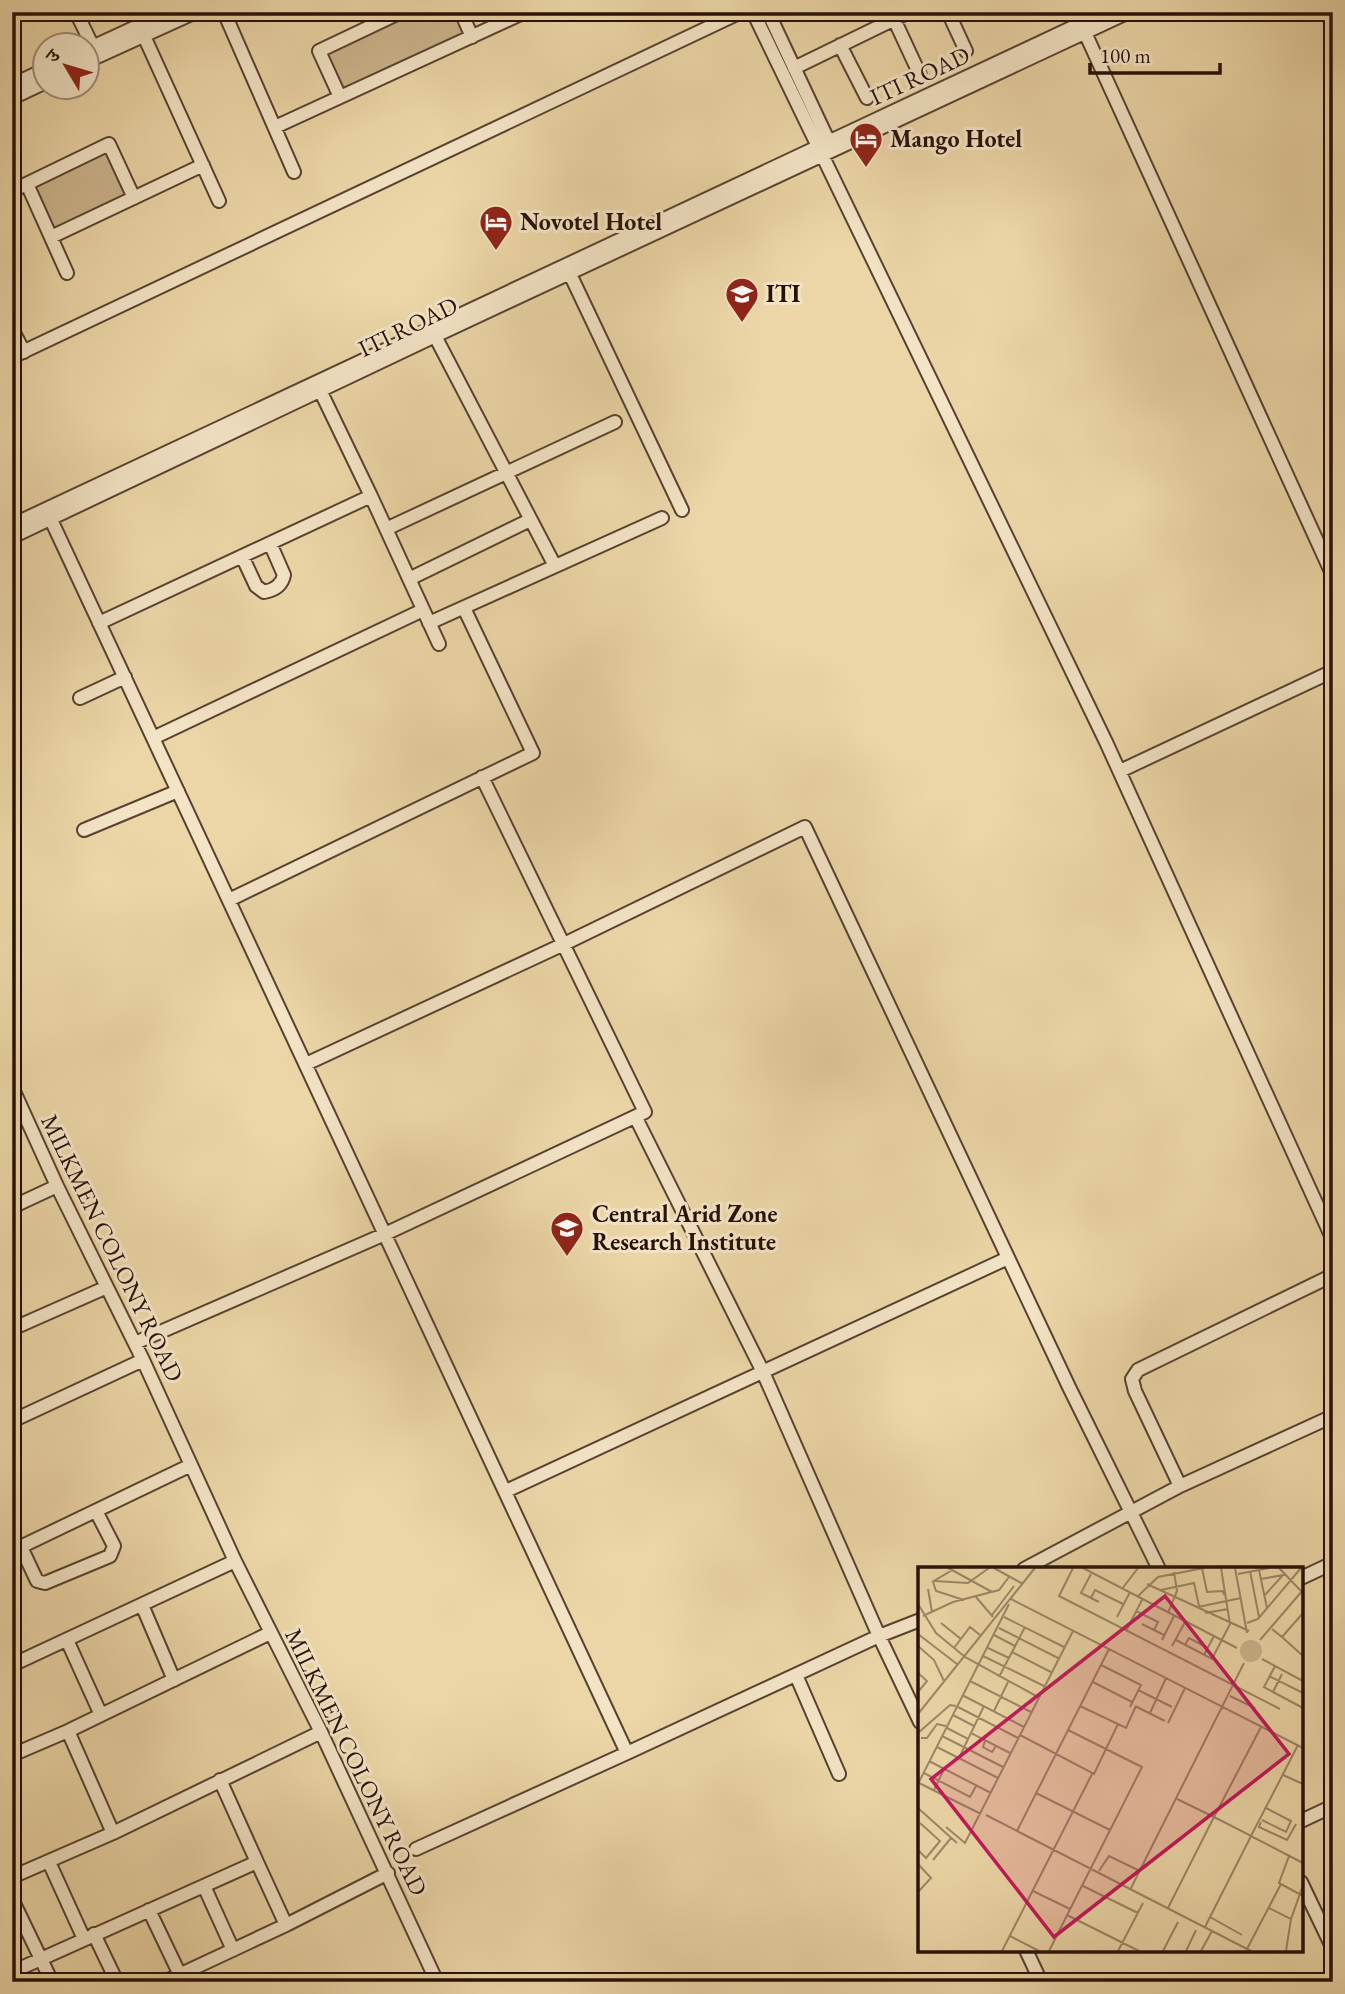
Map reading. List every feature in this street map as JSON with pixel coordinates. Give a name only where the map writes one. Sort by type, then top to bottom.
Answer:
[{"type":"street","points":[[76,12],[84,32]]},
{"type":"street","points":[[102,48],[168,12]]},
{"type":"street","points":[[102,50],[144,36],[196,12]]},
{"type":"street","points":[[223,12],[294,172]]},
{"type":"street","points":[[340,97],[319,51],[401,12]]},
{"type":"street","points":[[461,12],[472,37]]},
{"type":"street","points":[[275,127],[525,12]]},
{"type":"street","points":[[12,328],[18,355],[741,12]]},
{"type":"street","points":[[753,12],[823,149],[1120,771],[1333,1240]]},
{"type":"street","points":[[768,12],[794,68],[823,149]]},
{"type":"street","points":[[794,68],[909,12]]},
{"type":"street","points":[[948,12],[966,51]]},
{"type":"street","points":[[1083,28],[1105,12]]},
{"type":"street","points":[[823,149],[1083,28],[1129,12]]},
{"type":"street","points":[[894,19],[920,75]]},
{"type":"street","points":[[1083,28],[1333,576]]},
{"type":"street","points":[[144,36],[219,201]]},
{"type":"street","points":[[840,45],[867,98]]},
{"type":"street","points":[[12,85],[32,76]]},
{"type":"street","points":[[12,98],[32,89]]},
{"type":"street","points":[[12,191],[109,144],[134,198]]},
{"type":"street","name":"ITI ROAD","points":[[318,387],[570,274],[823,149]]},
{"type":"street","name":"ITI ROAD","points":[[12,537],[49,514],[823,149]]},
{"type":"street","points":[[51,237],[202,165]]},
{"type":"street","points":[[27,184],[67,272]]},
{"type":"street","points":[[570,274],[682,510]]},
{"type":"street","points":[[435,336],[555,566]]},
{"type":"street","points":[[318,387],[439,644]]},
{"type":"street","points":[[386,529],[615,422]]},
{"type":"street","points":[[99,623],[371,496]]},
{"type":"street","points":[[49,514],[627,1753]]},
{"type":"street","name":"ITI ROAD","points":[[12,525],[49,514]]},
{"type":"street","points":[[429,623],[662,518]]},
{"type":"street","points":[[409,579],[530,520]]},
{"type":"street","points":[[243,556],[256,586],[264,592],[270,591],[279,585],[284,575],[270,543]]},
{"type":"street","points":[[229,900],[533,753],[464,607]]},
{"type":"street","points":[[153,738],[423,610]]},
{"type":"street","points":[[1120,771],[1333,671]]},
{"type":"street","points":[[80,698],[125,677]]},
{"type":"street","points":[[135,1343],[385,1234],[645,1112],[482,778]]},
{"type":"street","points":[[84,830],[178,791]]},
{"type":"street","points":[[306,1065],[805,827],[1069,1387],[1158,1567]]},
{"type":"street","name":"MILKMEN COLONY ROAD","points":[[12,1087],[57,1186],[143,1360],[235,1561],[388,1873],[437,1982]]},
{"type":"street","points":[[636,1118],[762,1372],[918,1718]]},
{"type":"street","points":[[12,1207],[57,1186]]},
{"type":"street","points":[[506,1491],[1008,1258]]},
{"type":"street","points":[[1180,1486],[1135,1391],[1132,1379],[1138,1370],[1333,1275]]},
{"type":"street","points":[[12,1329],[107,1287]]},
{"type":"street","points":[[12,1420],[143,1360]]},
{"type":"street","points":[[1028,1567],[1180,1486],[1333,1416]]},
{"type":"street","points":[[96,1511],[114,1546],[110,1556],[45,1583],[37,1581],[17,1549],[191,1465]]},
{"type":"street","points":[[12,1665],[235,1561]]},
{"type":"street","points":[[1303,1577],[1333,1563]]},
{"type":"street","points":[[142,1605],[174,1680]]},
{"type":"street","points":[[416,1849],[879,1636],[918,1621]]},
{"type":"street","points":[[12,1755],[68,1731],[270,1633]]},
{"type":"street","points":[[67,1640],[101,1715]]},
{"type":"street","points":[[796,1675],[839,1774]]},
{"type":"street","points":[[68,1731],[113,1833]]},
{"type":"street","points":[[12,1878],[113,1833],[321,1732]]},
{"type":"street","points":[[220,1780],[286,1925]]},
{"type":"street","points":[[1303,1820],[1333,1806]]},
{"type":"street","points":[[48,1862],[117,1982]]},
{"type":"street","points":[[12,1972],[257,1862]]},
{"type":"street","points":[[164,1982],[286,1925],[388,1873]]},
{"type":"street","points":[[204,1886],[233,1950]]},
{"type":"street","points":[[1303,1886],[1333,1949]]},
{"type":"street","points":[[12,1899],[52,1982]]},
{"type":"street","points":[[149,1910],[180,1975]]},
{"type":"street","points":[[1027,1952],[1041,1982]]},
{"type":"shaded area","points":[[410,12],[458,12],[468,33],[341,93],[323,54]]},
{"type":"shaded area","points":[[108,150],[129,193],[54,231],[32,188]]},
{"type":"place","name":"Mango Hotel","points":[[866,169]]},
{"type":"place","name":"Novotel Hotel","points":[[496,252]]},
{"type":"place","name":"ITI","points":[[742,324]]},
{"type":"place","name":"Central Arid Zone Research Institute","points":[[567,1258]]}]
